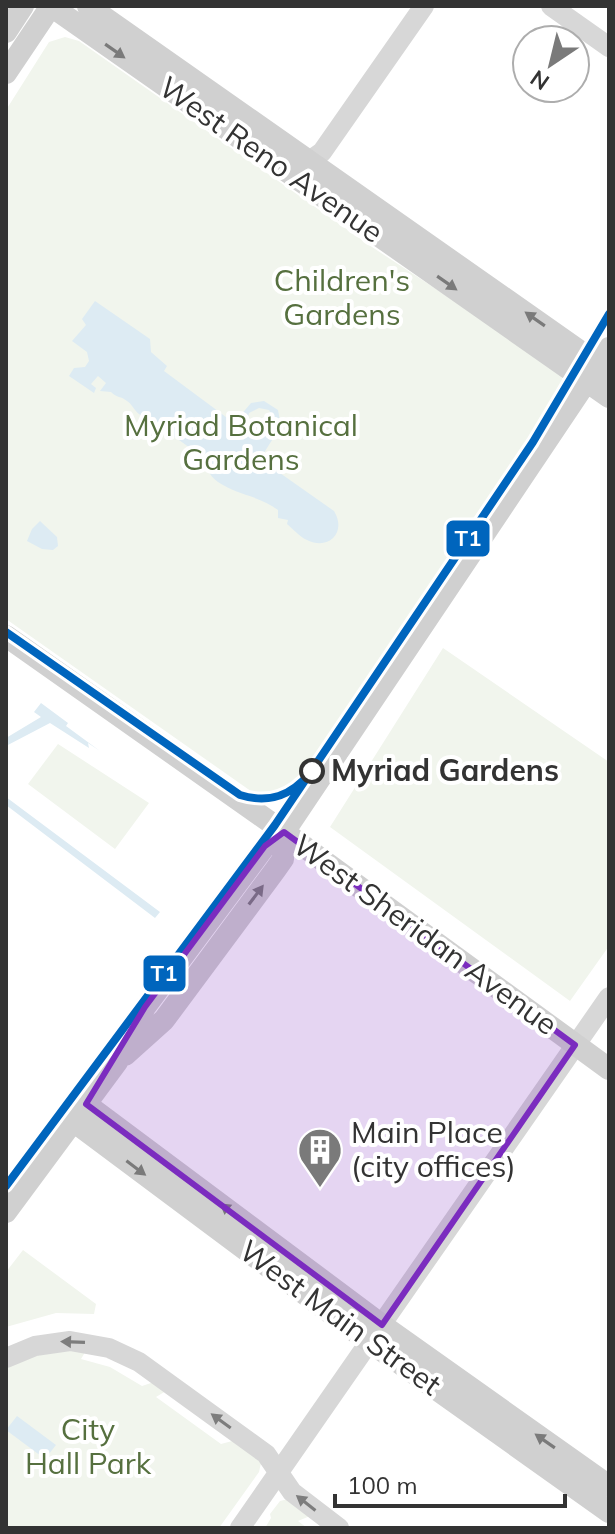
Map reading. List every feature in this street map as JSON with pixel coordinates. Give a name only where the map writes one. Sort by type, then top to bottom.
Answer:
[{"type":"main road","points":[[6,32],[23,6]]},
{"type":"main road","points":[[6,73],[51,6]]},
{"type":"main road","name":"West Reno Avenue","points":[[51,6],[601,366],[609,397]]},
{"type":"main road","name":"West Reno Avenue","points":[[88,6],[301,168]]},
{"type":"main road","points":[[6,1212],[117,1062],[145,1007],[265,846],[284,832],[601,366]]},
{"type":"main road","name":"West Sheridan Avenue","points":[[6,636],[284,832],[609,1069]]},
{"type":"main road","name":"West Main Street","points":[[80,1113],[609,1512]]},
{"type":"main road","name":"West Main Street","points":[[376,1334],[609,1486]]},
{"type":"street","points":[[301,168],[322,152],[424,6]]},
{"type":"street","points":[[551,6],[609,47]]},
{"type":"street","points":[[240,1528],[609,997]]},
{"type":"street","points":[[6,1358],[35,1346],[70,1341],[109,1348],[139,1362],[266,1454],[292,1492],[339,1528]]},
{"type":"highlighted area","points":[[284,832],[575,1045],[382,1325],[86,1104],[145,1007],[265,846]]},
{"type":"green space","name":"Myriad Botanical Gardens","points":[[65,37],[79,41],[372,247],[535,354],[561,375],[563,382],[556,398],[306,771],[284,793],[271,798],[255,794],[6,619],[6,110],[49,42]]},
{"type":"green space","points":[[443,648],[609,762],[609,946],[570,1001],[330,827]]},
{"type":"green space","points":[[58,744],[149,803],[115,849],[28,784]]},
{"type":"green space","points":[[23,1250],[96,1304],[94,1314],[56,1313],[6,1327],[6,1272]]},
{"type":"green space","name":"City Hall Park","points":[[87,1349],[81,1359],[110,1367],[142,1386],[157,1381],[166,1391],[156,1397],[221,1444],[236,1440],[261,1463],[259,1472],[219,1528],[6,1528],[6,1365],[26,1355]]},
{"type":"green space","points":[[288,1500],[310,1516],[298,1521],[307,1528],[265,1528],[270,1514],[280,1501]]},
{"type":"shaded area","points":[[95,301],[150,339],[151,352],[167,366],[164,371],[234,423],[251,403],[264,401],[278,410],[281,426],[260,459],[334,511],[338,526],[334,538],[322,543],[304,539],[287,524],[288,520],[278,518],[278,510],[218,482],[188,446],[139,414],[125,399],[111,392],[100,391],[106,383],[98,376],[91,384],[96,388],[94,393],[69,376],[74,368],[85,367],[89,361],[87,352],[72,341],[86,325],[82,319]],"holes":[[[259,408],[269,410],[275,420],[272,431],[261,437],[251,432],[246,424],[249,413]]]},
{"type":"shaded area","points":[[40,521],[57,537],[58,546],[53,550],[42,549],[27,541]]},
{"type":"shaded area","points":[[41,703],[100,751],[88,743],[89,748],[50,723],[6,746],[6,738],[41,717],[34,712]]},
{"type":"shaded area","points":[[6,797],[160,912],[155,918],[6,805]]},
{"type":"shaded area","points":[[17,1416],[56,1445],[45,1459],[6,1430]]},
{"type":"transit line","name":"T1","points":[[6,1186],[275,825],[533,442],[609,314]]},
{"type":"transit line","name":"T1","points":[[6,632],[240,795],[260,799],[279,796],[310,773]]},
{"type":"place","name":"Myriad Gardens","points":[[312,771]]},
{"type":"place","name":"Main Place (city offices)","points":[[320,1189]]},
{"type":"park label","name":"Children's Gardens","points":[[342,298]]}]
